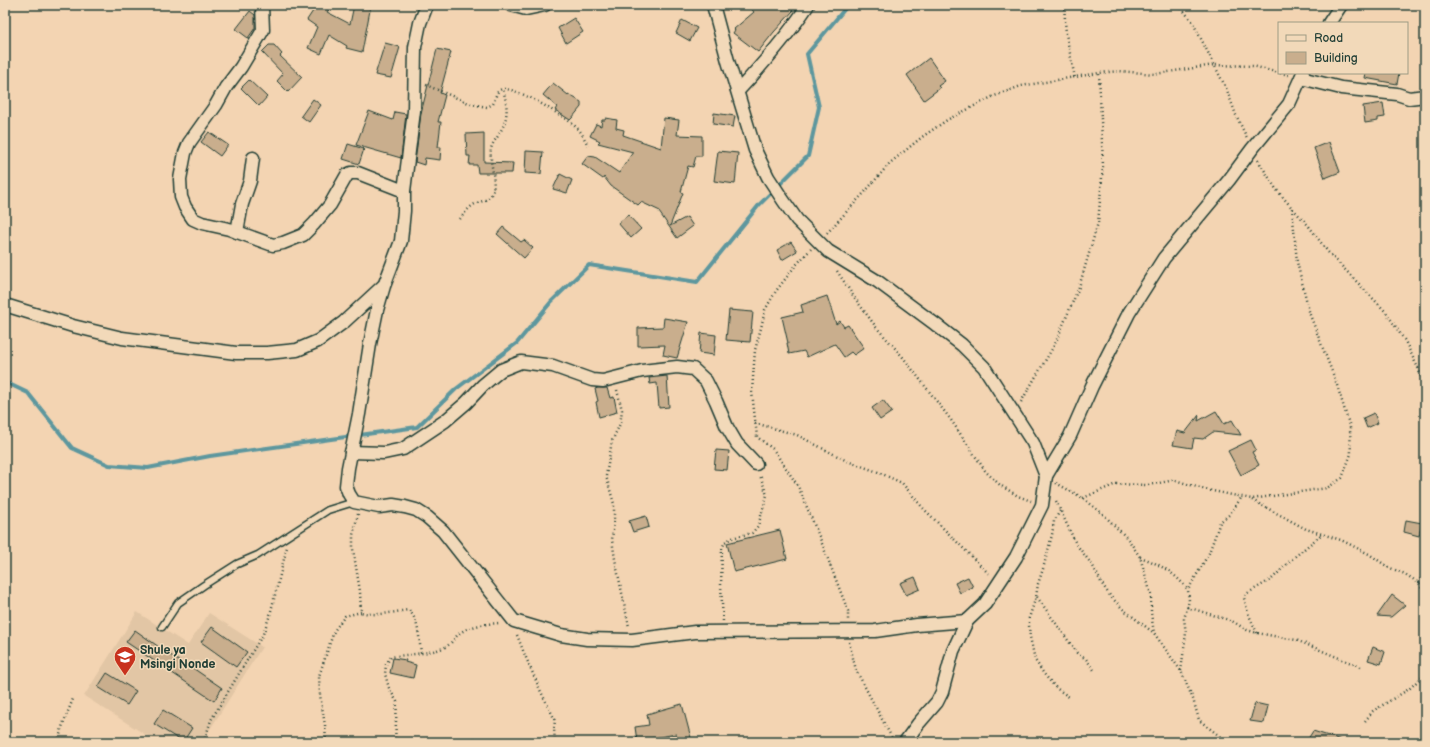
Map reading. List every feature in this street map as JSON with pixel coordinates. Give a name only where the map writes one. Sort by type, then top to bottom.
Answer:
[{"type":"street","points":[[262,5],[263,30],[216,105],[189,143],[185,153],[180,179],[181,196],[193,219],[202,223],[229,229],[273,245],[303,235],[321,216],[347,176],[351,173],[358,173],[404,191]]},
{"type":"street","points":[[427,5],[420,23],[416,47],[414,111],[404,191],[401,241],[384,286],[370,344],[359,414],[348,468],[346,486],[349,494],[358,503],[380,507],[393,505],[405,506],[416,510],[427,517],[443,531],[514,621],[561,635],[587,639],[632,640],[695,632],[875,631],[917,625],[967,621]]},
{"type":"street","points":[[511,5],[526,8],[545,5]]},
{"type":"street","points":[[713,5],[755,150],[768,177],[797,220],[828,251],[877,281],[962,345],[984,367],[1033,443],[1046,476]]},
{"type":"street","points":[[738,91],[771,56],[808,5]]},
{"type":"street","points":[[1330,22],[1341,5]]},
{"type":"street","points":[[905,742],[918,724],[938,702],[942,692],[952,651],[967,621],[985,604],[1016,557],[1042,504],[1046,476],[1070,436],[1092,386],[1129,313],[1164,258],[1229,180],[1289,104],[1302,76],[1341,88],[1397,94],[1409,98],[1425,96]]},
{"type":"street","points":[[237,232],[242,204],[250,181],[253,158]]},
{"type":"street","points":[[5,305],[73,326],[122,338],[236,353],[267,353],[297,350],[318,341],[344,322],[384,286]]},
{"type":"street","points":[[352,449],[384,453],[403,449],[445,421],[501,370],[521,362],[553,366],[592,380],[603,381],[642,371],[677,367],[693,369],[706,381],[727,427],[737,444],[756,464]]},
{"type":"lane","points":[[162,627],[178,603],[237,564],[258,555],[328,510],[358,503]]},
{"type":"path","points":[[1064,5],[1066,34],[1074,78]]},
{"type":"path","points":[[1179,5],[1192,21],[1226,88],[1236,115],[1252,149],[1276,189],[1308,225],[1328,252],[1386,312],[1405,341],[1418,368],[1425,388]]},
{"type":"path","points":[[757,442],[758,437],[752,392],[755,350],[765,310],[776,291],[796,265],[819,242],[890,163],[947,120],[992,97],[1021,86],[1099,73],[1119,71],[1155,74],[1214,65],[1253,66],[1278,73]]},
{"type":"path","points":[[1014,415],[1054,344],[1079,287],[1098,223],[1104,166],[1099,73]]},
{"type":"path","points":[[414,80],[471,104],[487,107],[493,104],[497,92],[503,89],[536,101],[552,109],[578,128],[588,146]]},
{"type":"path","points":[[460,219],[470,208],[485,201],[491,195],[494,182],[491,149],[505,123],[507,115],[503,89]]},
{"type":"path","points":[[1252,499],[1327,488],[1342,478],[1351,454],[1350,427],[1348,420],[1336,382],[1310,315],[1300,279],[1292,208]]},
{"type":"path","points":[[835,268],[876,327],[902,356],[951,420],[986,472],[1000,485],[1018,496],[1042,504]]},
{"type":"path","points":[[1418,368],[1425,364]]},
{"type":"path","points":[[613,379],[622,410],[620,424],[611,446],[606,476],[614,504],[612,540],[615,559],[632,640]]},
{"type":"path","points":[[756,423],[797,435],[840,458],[878,472],[902,483],[923,508],[999,583]]},
{"type":"path","points":[[758,437],[773,449],[798,486],[848,610],[848,632],[851,653],[856,670],[894,742]]},
{"type":"path","points":[[724,632],[721,586],[722,548],[725,542],[732,538],[752,532],[758,526],[767,495],[756,464]]},
{"type":"path","points":[[1046,476],[1083,498],[1104,515],[1128,538],[1140,557],[1151,595],[1151,613],[1154,633]]},
{"type":"path","points":[[1083,498],[1116,484],[1148,485],[1175,480],[1203,489],[1242,496],[1252,499],[1306,529],[1341,540],[1369,554],[1388,567],[1405,574],[1419,583],[1425,594]]},
{"type":"path","points":[[1181,671],[1186,633],[1184,619],[1188,601],[1188,590],[1209,553],[1220,522],[1229,515],[1242,496]]},
{"type":"path","points":[[1054,497],[1076,544],[1093,566],[1102,584],[1124,610],[1154,633],[1181,671],[1199,720],[1228,742]]},
{"type":"path","points":[[358,503],[353,535],[353,549],[360,591],[361,612]]},
{"type":"path","points":[[1060,511],[1054,521],[1052,535],[1038,584],[1029,625],[1035,660],[1056,688],[1069,697]]},
{"type":"path","points":[[1257,633],[1248,613],[1244,598],[1246,594],[1272,579],[1291,560],[1323,534]]},
{"type":"path","points":[[204,742],[211,720],[262,634],[270,615],[289,535]]},
{"type":"path","points":[[1140,557],[1155,562],[1170,571],[1179,578],[1188,590]]},
{"type":"path","points":[[1419,583],[1425,567]]},
{"type":"path","points":[[1036,597],[1077,653],[1086,659],[1094,670]]},
{"type":"path","points":[[1187,607],[1232,621],[1247,630],[1296,640],[1361,667]]},
{"type":"path","points":[[326,742],[319,676],[334,631],[345,616],[361,612],[382,614],[409,610],[413,615],[417,626],[421,652]]},
{"type":"path","points":[[395,742],[397,702],[389,688],[385,674],[386,664],[391,656],[430,652],[446,646],[467,629],[514,621],[518,640],[555,720],[555,742]]},
{"type":"path","points":[[1365,721],[1373,711],[1410,689],[1425,674]]},
{"type":"path","points":[[58,742],[63,724],[73,699]]},
{"type":"shaded area","points":[[137,612],[188,645],[209,613],[262,647],[202,742],[157,742],[84,696]]},
{"type":"building","points":[[317,5],[332,5],[327,12],[350,24],[354,5],[371,5],[362,52],[346,48],[347,46],[329,35],[321,54],[308,48],[317,27],[307,20]]},
{"type":"building","points":[[748,5],[787,5],[793,11],[758,52],[733,33],[735,30],[734,29],[754,12]]},
{"type":"building","points":[[250,11],[255,15],[255,28],[248,38],[236,29]]},
{"type":"building","points":[[574,18],[583,32],[566,43],[558,28]]},
{"type":"building","points":[[682,20],[697,28],[690,41],[676,33]]},
{"type":"building","points":[[385,43],[400,47],[391,78],[375,75]]},
{"type":"building","points":[[269,45],[274,45],[282,54],[280,56],[302,77],[288,92],[277,81],[283,74],[262,52]]},
{"type":"building","points":[[437,49],[451,52],[440,93],[445,95],[438,122],[441,122],[438,147],[441,147],[440,160],[425,158],[424,165],[415,162],[421,113]]},
{"type":"building","points":[[929,58],[945,81],[938,86],[940,88],[924,100],[907,75]]},
{"type":"building","points":[[1366,74],[1399,74],[1397,84],[1365,78]]},
{"type":"building","points":[[249,80],[267,97],[259,106],[241,88]]},
{"type":"building","points":[[553,83],[568,95],[581,102],[581,107],[570,120],[555,110],[557,107],[543,95]]},
{"type":"building","points":[[313,99],[321,105],[309,122],[301,116]]},
{"type":"building","points":[[1383,103],[1385,117],[1378,118],[1378,121],[1365,123],[1363,106]]},
{"type":"building","points":[[369,111],[393,120],[395,112],[406,114],[401,158],[356,145]]},
{"type":"building","points":[[714,113],[735,116],[733,127],[713,124]]},
{"type":"building","points":[[606,118],[617,120],[616,128],[624,130],[623,135],[661,148],[664,118],[679,120],[677,135],[702,136],[702,156],[696,156],[693,167],[688,166],[681,192],[683,193],[670,226],[687,217],[693,226],[677,238],[659,212],[660,211],[641,202],[638,205],[611,186],[604,177],[603,179],[582,164],[588,156],[595,157],[619,173],[633,152],[598,143],[600,141],[590,136],[596,124],[601,126],[602,120],[605,120]]},
{"type":"building","points":[[209,132],[228,145],[220,156],[201,142]]},
{"type":"building","points":[[484,133],[484,162],[513,163],[512,173],[478,173],[477,165],[469,165],[470,156],[467,156],[466,134]]},
{"type":"building","points":[[1329,142],[1340,172],[1325,178],[1314,148]]},
{"type":"building","points":[[348,144],[364,149],[359,164],[343,159]]},
{"type":"building","points":[[526,151],[543,152],[541,174],[525,173]]},
{"type":"building","points":[[718,151],[738,153],[735,184],[714,181]]},
{"type":"building","points":[[560,174],[572,180],[567,193],[553,189]]},
{"type":"building","points":[[628,215],[641,229],[631,238],[618,223]]},
{"type":"building","points":[[503,227],[521,242],[524,240],[533,248],[524,258],[497,234]]},
{"type":"building","points":[[791,242],[797,251],[782,260],[777,250]]},
{"type":"building","points":[[827,296],[836,324],[840,321],[844,327],[848,325],[864,348],[854,355],[851,352],[844,357],[835,344],[807,357],[804,351],[789,354],[782,317],[803,312],[801,305]]},
{"type":"building","points":[[729,310],[753,312],[750,342],[726,340]]},
{"type":"building","points":[[664,318],[688,322],[677,358],[663,355],[665,345],[638,346],[638,328],[663,327]]},
{"type":"building","points":[[701,333],[716,335],[714,355],[699,353]]},
{"type":"building","points":[[667,376],[669,407],[659,408],[657,383],[650,384],[649,378]]},
{"type":"building","points":[[607,388],[610,398],[614,397],[617,412],[599,417],[596,402],[598,401],[595,389]]},
{"type":"building","points":[[883,400],[892,412],[880,420],[872,408]]},
{"type":"building","points":[[1216,411],[1224,424],[1232,420],[1241,435],[1213,432],[1203,439],[1194,438],[1192,448],[1173,445],[1177,431],[1185,433],[1199,415],[1198,421]]},
{"type":"building","points":[[1374,413],[1378,423],[1367,428],[1363,418]]},
{"type":"building","points":[[1251,440],[1256,450],[1252,452],[1259,465],[1241,475],[1228,451]]},
{"type":"building","points":[[716,450],[729,451],[727,470],[714,469]]},
{"type":"building","points":[[646,516],[649,527],[633,532],[629,521]]},
{"type":"building","points":[[1406,520],[1422,523],[1419,536],[1404,532]]},
{"type":"building","points":[[780,530],[787,559],[734,572],[727,543]]},
{"type":"building","points":[[915,577],[920,589],[906,595],[900,583]]},
{"type":"building","points":[[968,577],[973,587],[960,593],[955,583]]},
{"type":"building","points":[[1392,595],[1405,605],[1391,617],[1377,616]]},
{"type":"building","points":[[212,627],[247,652],[236,667],[201,642]]},
{"type":"building","points":[[135,630],[183,664],[184,662],[222,688],[214,701],[126,642]]},
{"type":"building","points":[[1373,647],[1385,652],[1381,664],[1368,660]]},
{"type":"building","points":[[393,658],[406,660],[405,662],[416,665],[413,678],[390,673]]},
{"type":"building","points":[[107,673],[136,691],[127,705],[98,687]]},
{"type":"building","points":[[1255,703],[1268,706],[1264,723],[1250,721]]},
{"type":"building","points":[[682,704],[691,738],[678,742],[676,734],[637,741],[635,727],[649,725],[647,714]]},
{"type":"building","points":[[163,710],[192,728],[183,742],[154,724]]},
{"type":"building","points":[[1313,731],[1341,740],[1341,742],[1306,742]]},
{"type":"waterway","points":[[5,382],[28,393],[72,448],[109,465],[148,468],[210,456],[417,427],[456,389],[517,343],[551,302],[589,265],[697,282],[759,205],[808,156],[819,107],[807,54],[848,5]]},
{"type":"place","name":"Shule ya Msingi Nonde","points":[[125,676]]}]
